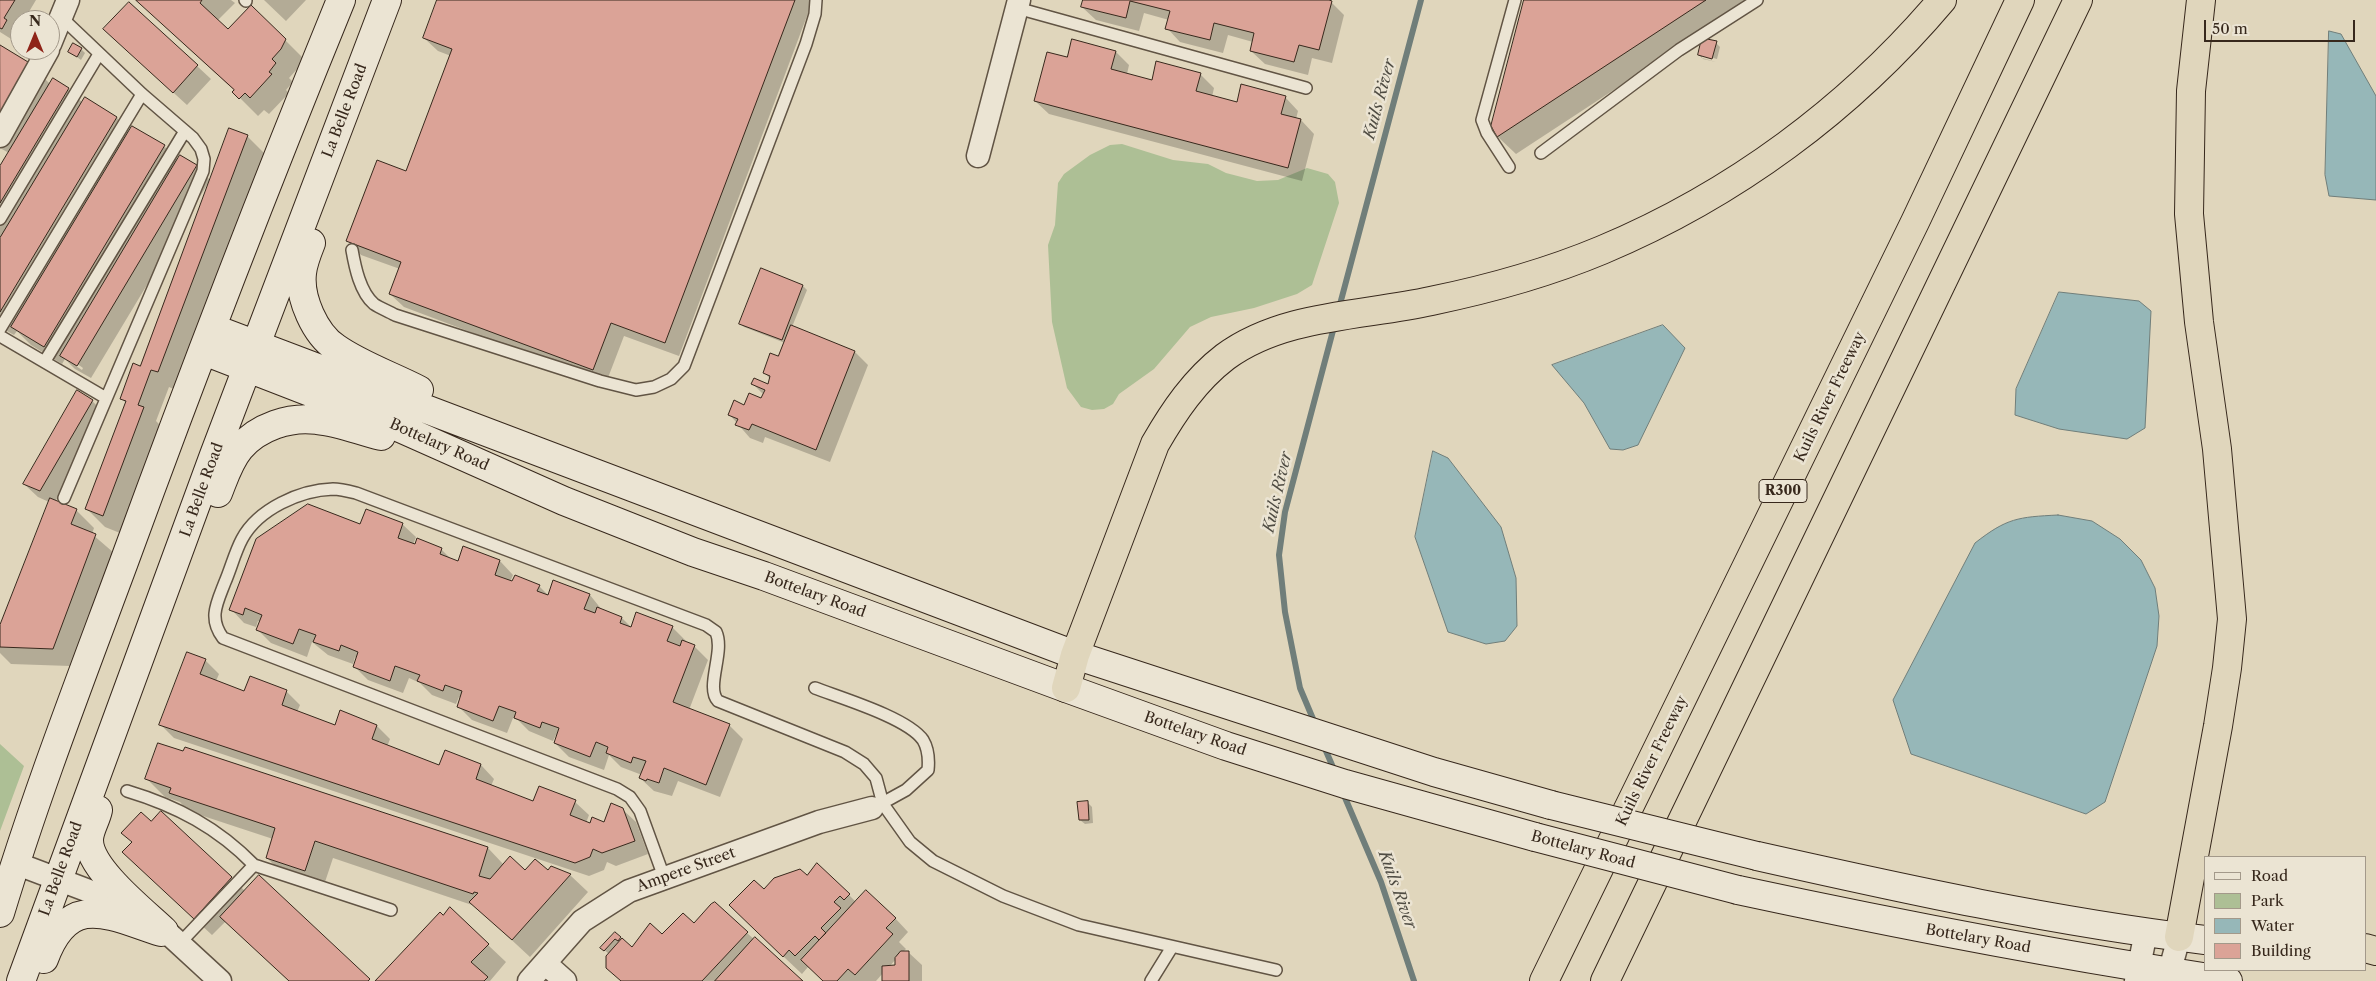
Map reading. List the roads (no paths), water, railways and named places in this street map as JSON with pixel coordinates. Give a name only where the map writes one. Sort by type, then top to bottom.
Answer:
[{"type":"highway","points":[[1066,688],[1074,655],[1155,444],[1173,413],[1202,377],[1226,357],[1247,344],[1277,331],[1303,324],[1430,302],[1488,288],[1601,250],[1659,224],[1748,173],[1812,127],[1852,94],[1896,52],[1942,0]]},
{"type":"highway","name":"Kuils River Freeway","points":[[1544,981],[1915,222],[2020,0]]},
{"type":"highway","points":[[1604,981],[2078,0]]},
{"type":"highway","points":[[2192,938],[2208,783],[2227,668],[2232,619],[2218,468],[2199,322],[2189,214],[2191,91],[2201,0]]},
{"type":"highway","points":[[2208,783],[2213,856]]},
{"type":"main road","points":[[0,913],[15,863],[71,701],[208,340],[254,212],[340,0]]},
{"type":"main road","points":[[386,4],[368,87],[304,263],[302,274],[305,302],[324,338],[334,347],[438,399],[488,433]]},
{"type":"main road","name":"La Belle Road","points":[[21,981],[99,764],[386,4]]},
{"type":"main road","name":"Bottelary Road","points":[[208,340],[252,357],[488,433],[1074,655],[1222,705],[1434,772],[1756,856],[1908,888],[2146,932],[2192,938]]},
{"type":"main road","name":"Bottelary Road","points":[[252,357],[382,420],[564,501],[692,552],[757,573],[1226,746],[1440,812],[1738,890],[2138,974],[2228,981]]},
{"type":"main road","points":[[184,539],[211,511],[227,470],[240,447],[257,433],[274,424],[296,420],[318,420],[477,462]]},
{"type":"main road","points":[[99,764],[101,788],[97,816],[89,839],[92,853],[104,873],[171,937]]},
{"type":"main road","points":[[26,981],[42,965],[51,941],[61,926],[85,914],[100,912],[171,937]]},
{"type":"street","points":[[978,156],[1018,4]]},
{"type":"street","points":[[0,136],[42,60]]},
{"type":"street","name":"Ampere Street","points":[[530,981],[582,921],[629,891],[819,822],[878,806]]},
{"type":"street","points":[[15,863],[126,905],[171,937],[220,981]]},
{"type":"street","points":[[2138,974],[2146,932]]},
{"type":"street","points":[[2167,976],[2192,938]]},
{"type":"street","points":[[546,964],[565,981]]},
{"type":"lane","points":[[352,250],[355,266],[368,297],[375,305],[395,315],[636,390],[654,387],[671,379],[684,366],[691,348],[806,44],[816,14],[816,0]]},
{"type":"lane","points":[[1509,167],[1487,133],[1482,120],[1515,0]]},
{"type":"lane","points":[[1541,153],[1679,50],[1757,0]]},
{"type":"lane","points":[[1018,4],[1306,88]]},
{"type":"lane","points":[[64,9],[99,54],[185,131],[201,149],[204,159],[203,172],[64,498]]},
{"type":"lane","points":[[0,219],[99,54]]},
{"type":"lane","points":[[0,329],[142,94]]},
{"type":"lane","points":[[44,361],[185,131]]},
{"type":"lane","points":[[0,336],[106,398]]},
{"type":"lane","points":[[664,877],[640,810],[630,797],[617,790],[223,638],[216,629],[214,621],[216,604],[243,538],[252,526],[265,514],[287,500],[334,489],[356,492],[706,625],[716,632],[720,644],[713,690],[718,700],[845,752],[864,764],[876,778],[878,806],[910,842],[933,861],[994,892],[1079,925],[1276,970]]},
{"type":"lane","points":[[815,688],[874,710],[909,728],[922,740],[929,756],[928,770],[906,790],[878,806]]},
{"type":"lane","points":[[127,791],[174,807],[194,817],[225,838],[254,865],[391,910]]},
{"type":"lane","points":[[171,937],[254,865]]},
{"type":"lane","points":[[1151,981],[1172,947]]},
{"type":"water","points":[[2329,31],[2341,34],[2376,96],[2376,200],[2329,196],[2325,175]]},
{"type":"water","points":[[2059,292],[2139,301],[2151,311],[2145,428],[2127,439],[2059,429],[2015,415],[2016,389]]},
{"type":"water","points":[[1663,325],[1685,348],[1638,445],[1623,450],[1610,449],[1584,403],[1552,365]]},
{"type":"water","points":[[1433,451],[1448,458],[1501,527],[1516,578],[1517,626],[1505,641],[1486,644],[1448,632],[1415,537]]},
{"type":"water","points":[[2058,515],[2092,521],[2120,539],[2141,560],[2155,588],[2159,616],[2157,646],[2105,802],[2086,814],[1911,754],[1893,700],[1975,543],[1996,528],[2014,520]]},
{"type":"waterway","name":"Kuils River","points":[[1339,308],[1421,0]]},
{"type":"waterway","name":"Kuils River","points":[[1316,726],[1300,688],[1285,612],[1279,555],[1285,512],[1335,323]]},
{"type":"waterway","name":"Kuils River","points":[[1323,744],[1335,772]]},
{"type":"waterway","name":"Kuils River","points":[[1343,793],[1381,882],[1414,981]]}]
